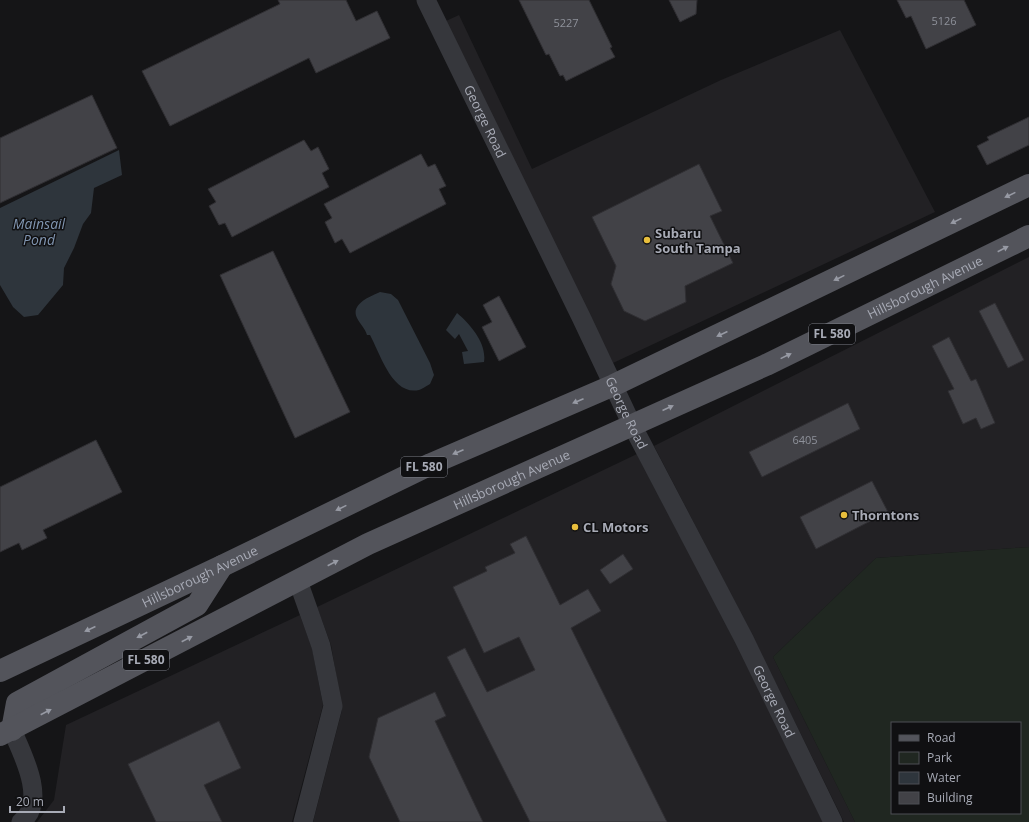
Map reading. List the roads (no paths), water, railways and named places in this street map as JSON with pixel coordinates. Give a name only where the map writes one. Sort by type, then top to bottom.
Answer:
[{"type":"main road","name":"Hillsborough Avenue","points":[[0,671],[222,566],[431,464],[614,385],[1029,185]]},
{"type":"main road","name":"Hillsborough Avenue","points":[[6,732],[381,538],[632,424],[780,359],[1029,236]]},
{"type":"main road","points":[[6,732],[17,703],[197,605],[222,566]]},
{"type":"street","name":"George Road","points":[[426,0],[632,424],[744,639],[833,822]]},
{"type":"street","points":[[298,581],[321,646],[332,706],[303,822]]},
{"type":"street","points":[[6,732],[30,772],[32,801],[26,818],[21,822]]},
{"type":"water","name":"Mainsail Pond","points":[[119,150],[122,175],[94,188],[91,213],[83,224],[74,248],[64,268],[63,285],[38,315],[24,317],[13,307],[0,285],[0,208]]},
{"type":"water","points":[[380,292],[391,294],[398,300],[430,363],[434,375],[430,384],[420,390],[410,390],[401,386],[394,380],[388,372],[370,335],[367,335],[357,318],[356,309],[362,301]]},
{"type":"water","points":[[457,313],[472,328],[480,341],[483,348],[484,362],[464,364],[462,352],[468,351],[459,334],[455,339],[446,330]]},
{"type":"place","name":"Subaru South Tampa","points":[[647,240]]},
{"type":"place","name":"Thorntons","points":[[844,515]]},
{"type":"place","name":"CL Motors","points":[[575,527]]}]
